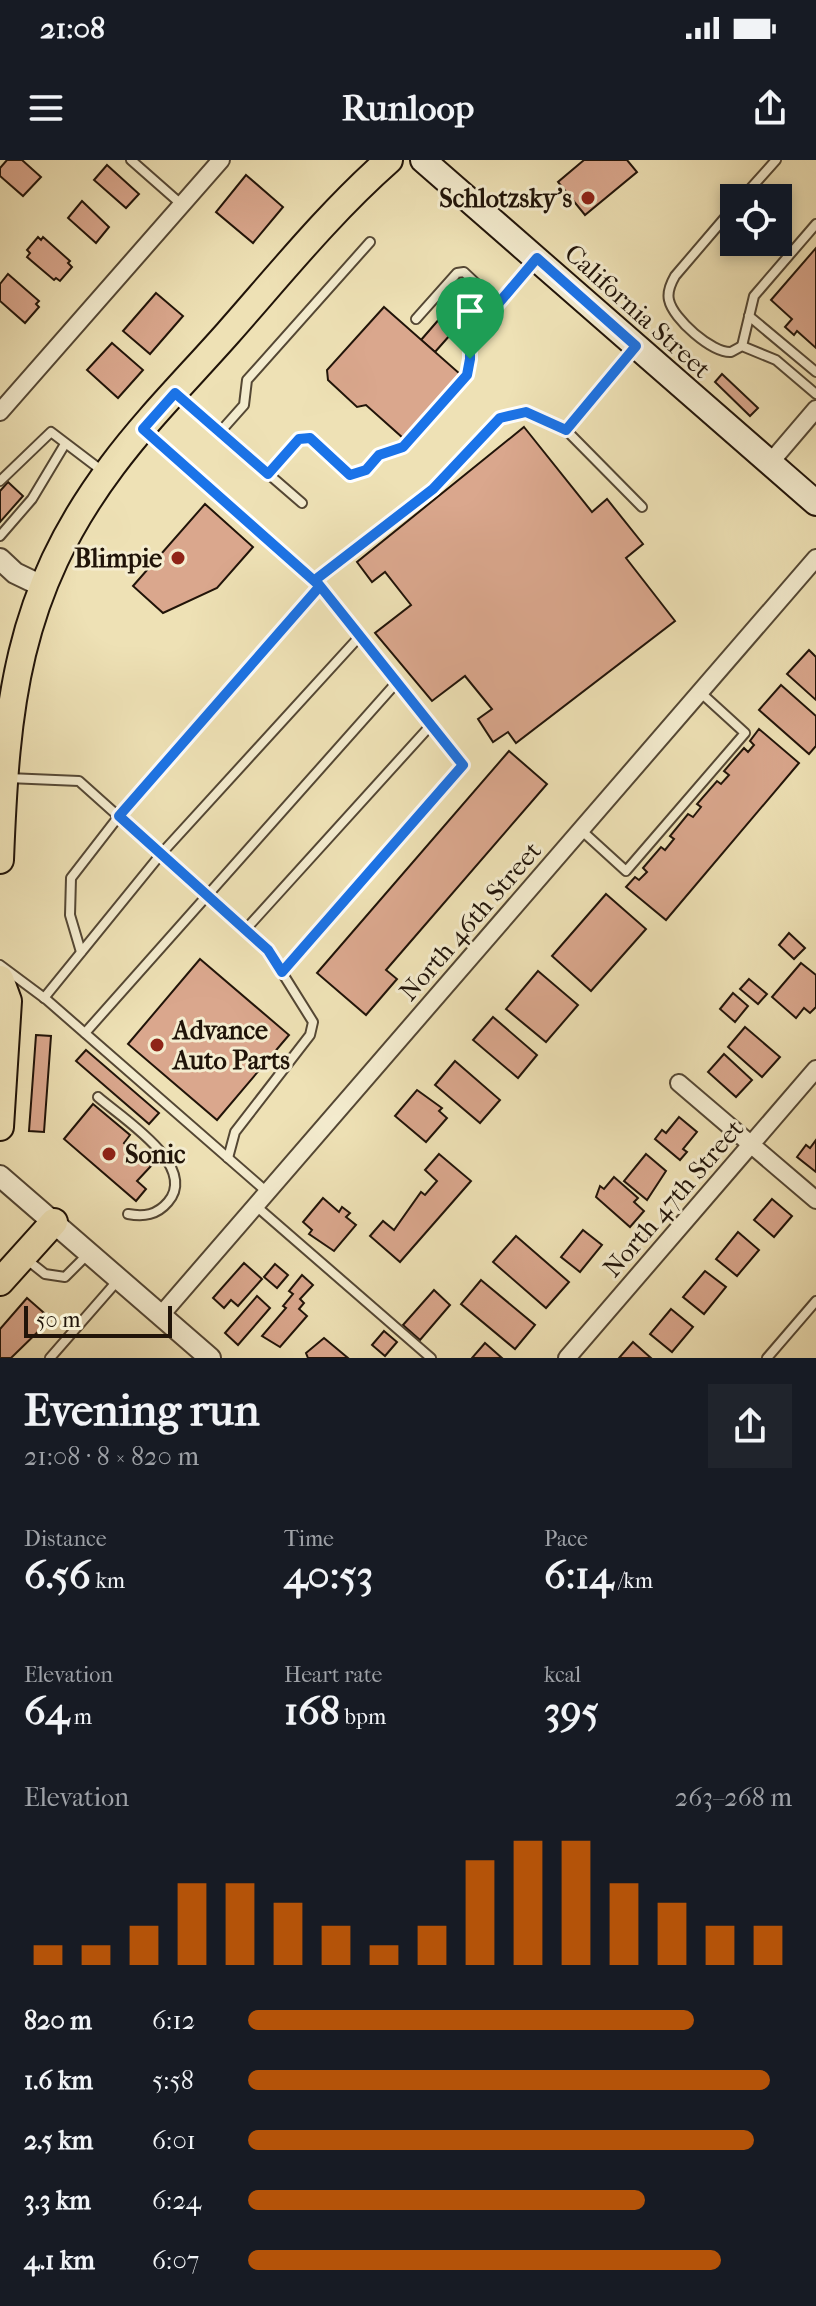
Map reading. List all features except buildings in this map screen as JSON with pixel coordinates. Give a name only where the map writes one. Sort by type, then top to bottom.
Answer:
[{"type":"main road","points":[[0,860],[3,778],[13,688],[28,625],[42,586],[73,524],[106,474],[143,429],[321,228],[389,160]]},
{"type":"main road","name":"California Street","points":[[423,160],[816,503]]},
{"type":"main road","points":[[0,979],[8,1001],[0,1127]]},
{"type":"main road","points":[[0,1282],[54,1222]]},
{"type":"street","points":[[0,412],[221,160]]},
{"type":"street","points":[[769,464],[816,409]]},
{"type":"street","name":"North 46th Street","points":[[161,1315],[816,558]]},
{"type":"street","points":[[0,559],[15,573],[42,586]]},
{"type":"street","name":"North 47th Street","points":[[567,1358],[816,1069]]},
{"type":"street","points":[[679,1083],[816,1200]]},
{"type":"street","points":[[0,1176],[210,1358]]},
{"type":"lane","points":[[131,160],[182,205]]},
{"type":"lane","points":[[755,184],[776,160]]},
{"type":"lane","points":[[720,223],[671,282],[669,295],[674,311],[712,349],[731,352],[742,346],[759,289],[816,224]]},
{"type":"lane","points":[[220,432],[244,405],[247,380],[370,242]]},
{"type":"lane","points":[[268,474],[299,439],[310,438],[350,475],[366,470],[379,455],[403,447],[467,375],[470,337],[537,258]]},
{"type":"lane","points":[[416,319],[457,273],[464,272],[498,304]]},
{"type":"lane","points":[[749,316],[816,372]]},
{"type":"lane","points":[[566,430],[636,346]]},
{"type":"lane","points":[[742,346],[776,360],[816,394]]},
{"type":"lane","points":[[175,393],[302,503]]},
{"type":"lane","points":[[81,952],[70,915],[71,878],[119,816],[318,583],[433,489],[500,418],[526,412],[566,430],[642,507]]},
{"type":"lane","points":[[143,429],[318,583],[463,765],[282,972]]},
{"type":"lane","points":[[0,481],[51,432],[106,474]]},
{"type":"lane","points":[[0,536],[32,499],[65,444]]},
{"type":"lane","points":[[44,998],[161,854],[360,636]]},
{"type":"lane","points":[[85,1033],[397,682]]},
{"type":"lane","points":[[580,830],[626,871],[745,733],[700,692]]},
{"type":"lane","points":[[246,929],[431,725]]},
{"type":"lane","points":[[3,778],[79,781],[268,950],[313,1022],[310,1035],[235,1132],[228,1158]]},
{"type":"lane","points":[[0,965],[44,998],[228,1158],[261,1198],[431,1358]]},
{"type":"lane","points":[[98,1097],[157,1148],[175,1173],[177,1184],[165,1206],[143,1217],[128,1214]]},
{"type":"lane","points":[[23,1256],[45,1274],[65,1277],[90,1252]]},
{"type":"lane","points":[[50,1358],[119,1278]]},
{"type":"lane","points":[[767,1358],[816,1301]]},
{"type":"place","name":"Schlotzsky's","points":[[588,198]]},
{"type":"place","name":"Blimpie","points":[[178,558]]},
{"type":"place","name":"Advance Auto Parts","points":[[157,1045]]},
{"type":"place","name":"Sonic","points":[[109,1154]]},
{"type":"route","points":[[470,359],[467,375],[403,447],[379,455],[366,470],[350,475],[310,438],[299,439],[268,474],[175,393],[143,429],[320,586],[119,816],[268,950],[282,972],[463,765],[320,586],[315,580],[433,489],[500,418],[526,412],[566,430],[636,346],[537,258],[470,337],[470,359]]}]
